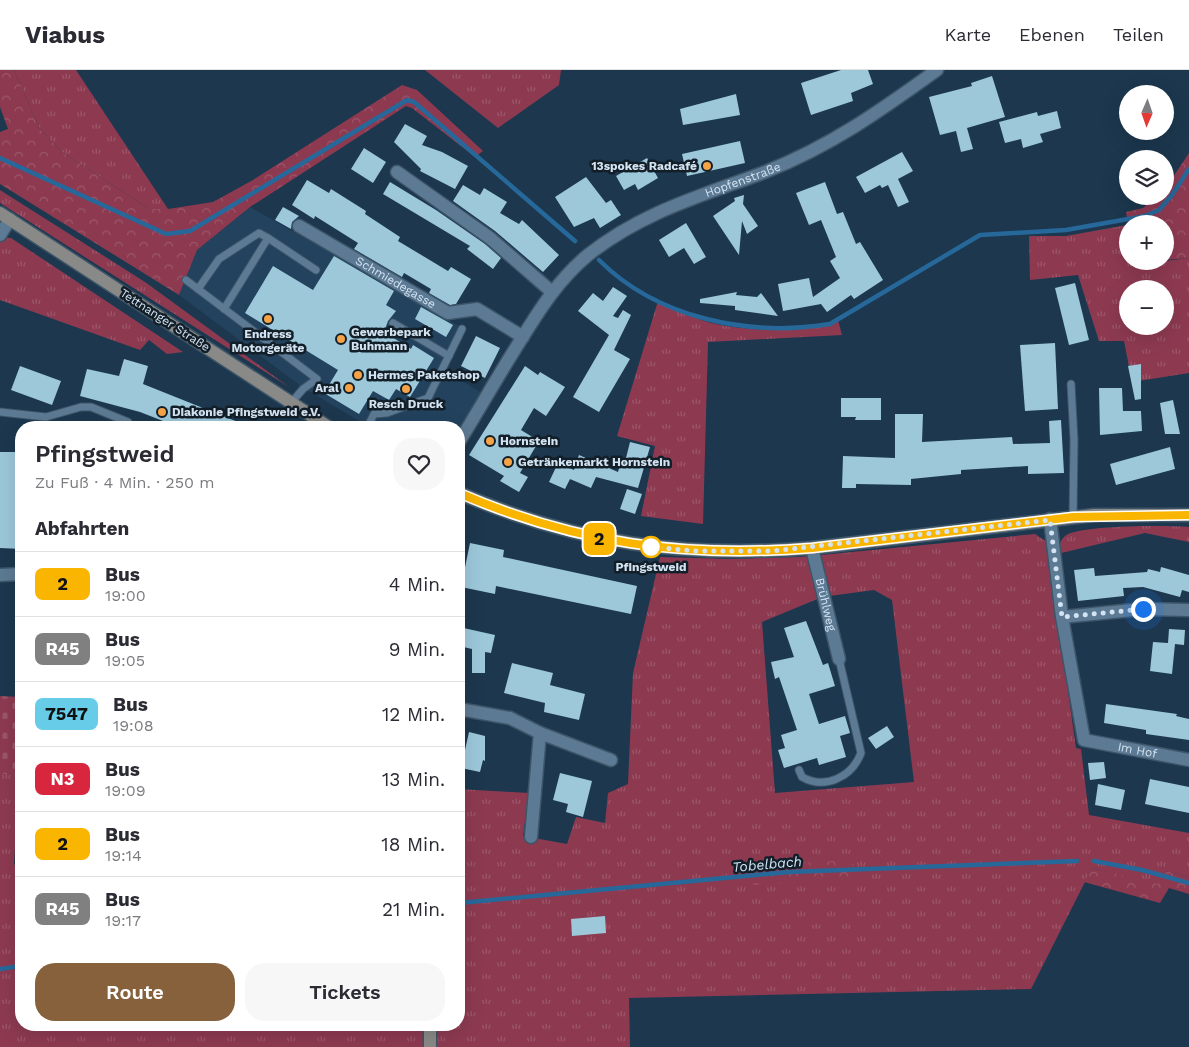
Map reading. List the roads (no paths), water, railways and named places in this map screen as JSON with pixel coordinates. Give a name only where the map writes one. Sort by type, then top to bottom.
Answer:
[{"type":"main road","name":"Tettnanger Straße","points":[[5,216],[319,421]]},
{"type":"main road","points":[[465,495],[521,517],[574,533],[610,541],[696,551],[772,551],[812,548],[1073,517],[1189,516]]},
{"type":"main road","points":[[430,1031],[430,1047]]},
{"type":"street","name":"Hopfenstraße","points":[[465,432],[552,292],[586,256],[634,222],[687,199],[765,172],[835,139],[860,125],[937,70]]},
{"type":"street","points":[[397,172],[490,238],[552,292]]},
{"type":"street","points":[[0,235],[5,216]]},
{"type":"street","name":"Schmiedegasse","points":[[299,226],[448,313],[477,309],[523,337]]},
{"type":"street","points":[[1050,520],[1062,617],[1143,609],[1189,610]]},
{"type":"street","name":"Brühlweg","points":[[812,548],[839,659]]},
{"type":"street","points":[[0,575],[15,574]]},
{"type":"street","name":"Im Hof","points":[[1062,617],[1084,740],[1189,760]]},
{"type":"street","points":[[465,710],[510,718],[540,733],[611,760]]},
{"type":"street","points":[[531,837],[540,733]]},
{"type":"lane","points":[[198,289],[219,259],[259,233],[316,270]]},
{"type":"lane","points":[[224,308],[268,238]]},
{"type":"lane","points":[[186,280],[317,379],[303,389],[291,403]]},
{"type":"lane","points":[[393,323],[449,356]]},
{"type":"lane","points":[[370,421],[374,414],[387,413],[428,398],[462,329]]},
{"type":"lane","points":[[1071,384],[1074,440],[1073,517]]},
{"type":"lane","points":[[0,412],[46,417],[81,407],[91,407],[126,421]]},
{"type":"lane","points":[[799,770],[802,777],[810,782],[834,780],[849,772],[857,763],[861,753],[839,659]]},
{"type":"waterway","points":[[0,158],[166,234],[190,231],[407,100],[414,102],[575,241]]},
{"type":"waterway","points":[[599,260],[623,280],[649,297],[677,310],[707,319],[737,325],[768,328],[830,324],[980,235],[1066,230],[1145,216],[1159,210],[1172,195],[1189,169]]},
{"type":"waterway","name":"Tobelbach","points":[[465,902],[789,872],[1077,861]]},
{"type":"waterway","name":"Tobelbach","points":[[1094,861],[1142,870],[1189,883]]},
{"type":"waterway","name":"Tobelbach","points":[[0,969],[15,967]]},
{"type":"place","name":"13spokes Radcafé","points":[[707,166]]},
{"type":"place","name":"Endress Motorgeräte","points":[[268,319]]},
{"type":"place","name":"Gewerbepark Buhmann","points":[[341,339]]},
{"type":"place","name":"Hermes Paketshop","points":[[358,375]]},
{"type":"place","name":"Aral","points":[[349,388]]},
{"type":"place","name":"Resch Druck","points":[[406,389]]},
{"type":"place","name":"Diakonie Pfingstweid e.V.","points":[[162,412]]},
{"type":"place","name":"Hornstein","points":[[490,441]]},
{"type":"place","name":"Getränkemarkt Hornstein","points":[[508,462]]},
{"type":"place","name":"Pfingstweid","points":[[651,547]]}]
